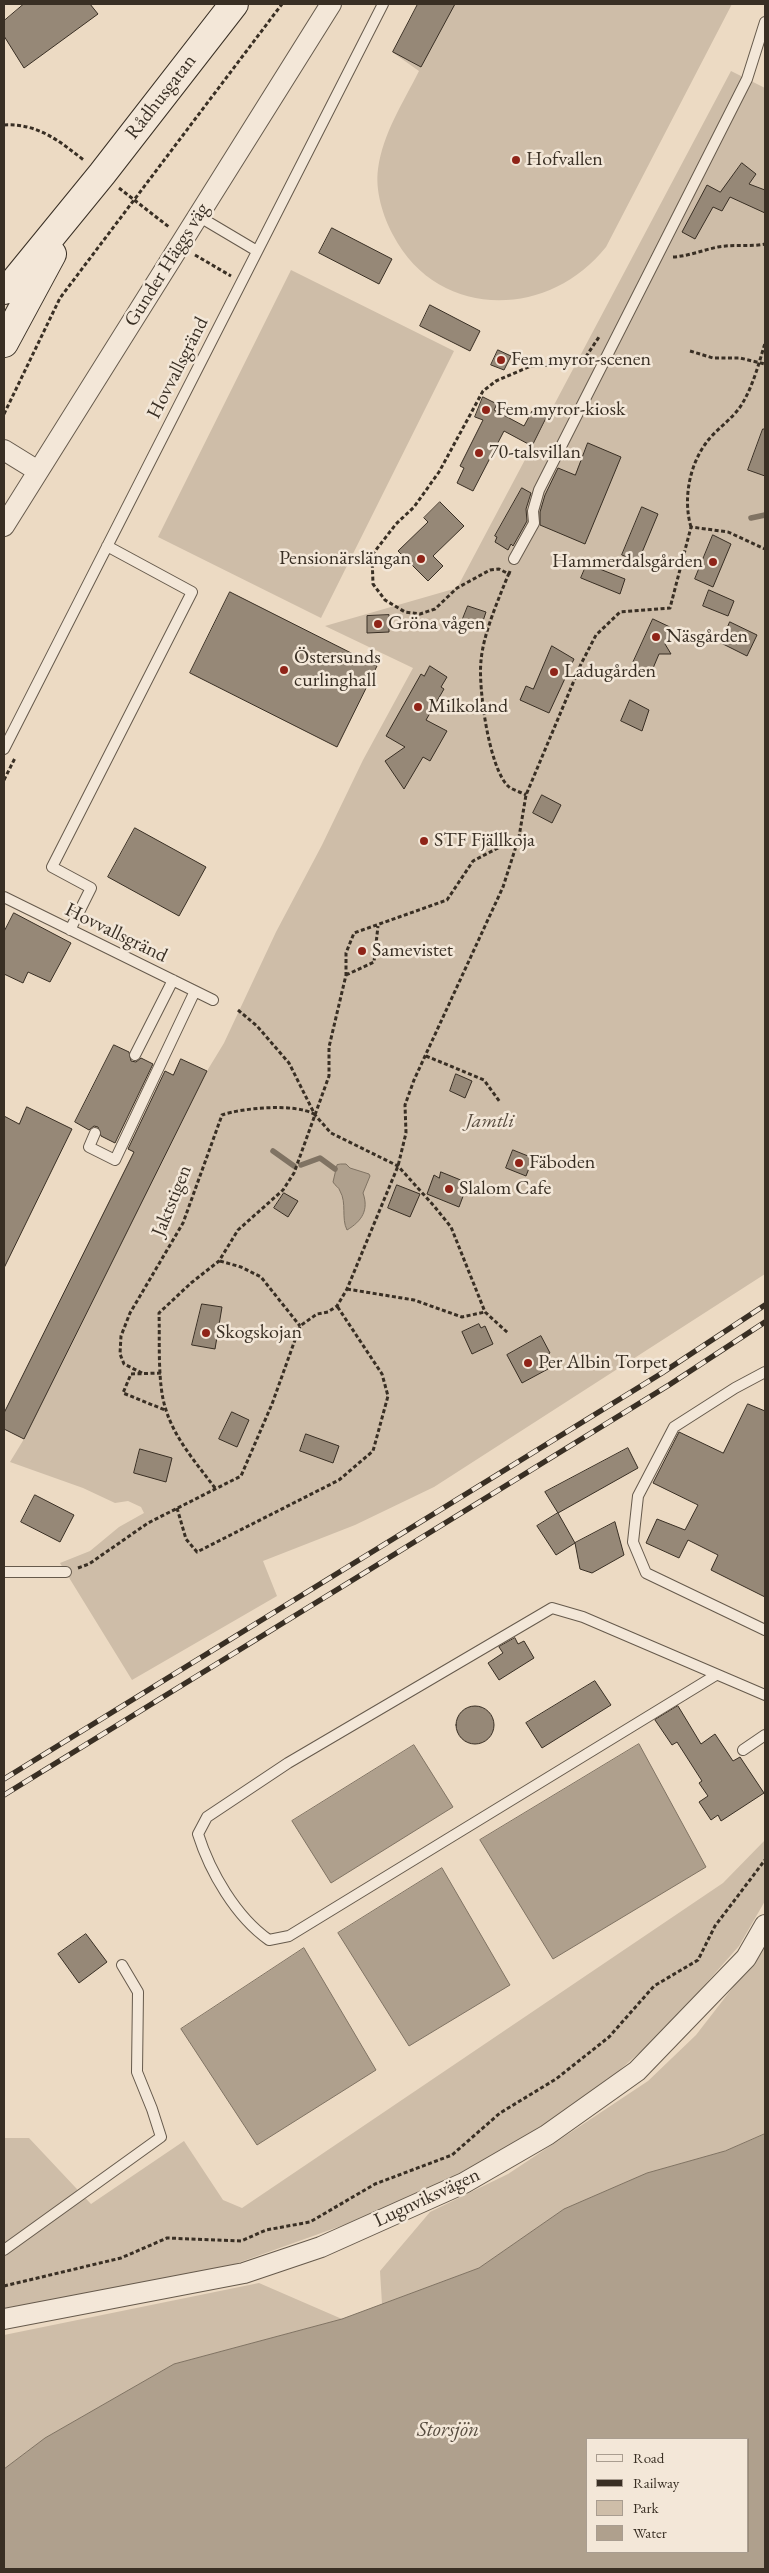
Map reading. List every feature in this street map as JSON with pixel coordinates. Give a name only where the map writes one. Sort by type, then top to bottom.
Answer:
[{"type":"main road","name":"Rådhusgatan","points":[[4,290],[9,288],[95,182],[234,4]]},
{"type":"main road","name":"Rådhusgatan","points":[[4,343],[95,182]]},
{"type":"street","name":"Gunder Häggs väg","points":[[4,526],[331,4]]},
{"type":"street","points":[[4,435],[10,454],[38,471]]},
{"type":"street","name":"Lugnviksvägen","points":[[4,2319],[244,2273],[321,2247],[464,2183],[547,2134],[637,2071],[746,1958],[765,1924]]},
{"type":"lane","name":"Hovvallsgränd","points":[[4,749],[383,4]]},
{"type":"lane","points":[[513,562],[534,522],[533,510],[539,490],[751,66],[765,22]]},
{"type":"lane","points":[[198,216],[257,252]]},
{"type":"lane","points":[[70,930],[91,888],[52,867],[192,592],[107,546]]},
{"type":"lane","name":"Hovvallsgränd","points":[[4,897],[213,1000]]},
{"type":"lane","points":[[134,1055],[173,980]]},
{"type":"lane","points":[[95,1133],[89,1147],[115,1160],[196,991]]},
{"type":"lane","points":[[765,1372],[735,1388],[674,1427],[638,1496],[633,1542],[646,1573],[765,1630]]},
{"type":"lane","points":[[4,1572],[66,1572]]},
{"type":"lane","points":[[716,1676],[289,1936],[270,1940],[254,1929],[216,1878],[206,1860],[198,1834],[208,1817],[288,1764],[552,1608],[584,1617],[716,1676],[745,1685],[765,1695]]},
{"type":"lane","points":[[743,1750],[765,1735]]},
{"type":"lane","points":[[4,2250],[161,2137],[137,2072],[138,1992],[122,1965]]},
{"type":"path","points":[[4,414],[60,298],[282,4]]},
{"type":"path","points":[[4,120],[4,125],[20,124],[46,132],[95,182]]},
{"type":"path","points":[[651,268],[660,260],[693,255],[719,247],[750,247],[765,244]]},
{"type":"path","points":[[508,574],[499,569],[490,570],[457,588],[435,610],[420,614],[405,612],[385,600],[373,584],[372,555],[396,524],[414,507],[439,472],[483,391],[496,382],[531,366],[581,364],[601,334]]},
{"type":"path","points":[[66,1572],[89,1564],[148,1523],[241,1476],[272,1404],[300,1326],[317,1314],[328,1312],[336,1306],[348,1289],[398,1166],[406,1133],[404,1105],[504,887],[518,837],[526,794],[580,664],[596,635],[620,612],[670,608],[691,527],[688,518],[688,479],[705,444],[742,405],[760,363],[765,343]]},
{"type":"path","points":[[690,350],[713,358],[733,357],[765,364]]},
{"type":"path","points":[[691,527],[728,532],[765,549]]},
{"type":"path","points":[[513,562],[495,609],[481,661],[485,722],[495,764],[508,787],[526,794]]},
{"type":"path","points":[[215,1488],[182,1443],[166,1410],[161,1373],[159,1313],[191,1283],[219,1261],[238,1230],[283,1190],[294,1173],[329,1076],[329,1047],[346,975],[346,953],[354,933],[378,926],[428,905],[447,900],[473,861],[518,837]]},
{"type":"path","points":[[346,975],[374,962],[378,926]]},
{"type":"path","points":[[238,1010],[257,1026],[289,1063],[315,1115],[331,1133],[398,1166],[451,1227],[485,1312],[508,1333]]},
{"type":"path","points":[[426,1056],[484,1080],[500,1102]]},
{"type":"path","name":"Jaktstigen","points":[[142,1374],[124,1364],[120,1354],[121,1336],[130,1313],[183,1223],[222,1116],[238,1110],[262,1107],[307,1110],[315,1115]]},
{"type":"path","points":[[219,1261],[241,1267],[261,1277],[300,1326]]},
{"type":"path","points":[[348,1289],[414,1300],[462,1316],[485,1312]]},
{"type":"path","points":[[177,1508],[186,1538],[197,1552],[339,1480],[373,1451],[388,1396],[382,1374],[336,1306]]},
{"type":"path","points":[[161,1373],[131,1374],[123,1393],[166,1410]]},
{"type":"path","points":[[4,2286],[121,2258],[167,2238],[241,2241],[266,2230],[310,2222],[375,2184],[452,2155],[500,2113],[556,2079],[609,2037],[654,1986],[698,1960],[714,1926],[765,1860]]},
{"type":"green space","name":"Hofvallen","points":[[418,4],[732,4],[606,247],[582,271],[555,288],[525,298],[495,300],[465,296],[437,283],[413,263],[389,228],[379,195],[378,169],[389,131],[419,71],[392,52]]},
{"type":"green space","name":"Jamtli","points":[[731,71],[765,88],[765,1274],[434,1487],[355,1525],[263,1561],[277,1596],[132,1680],[60,1563],[90,1551],[119,1527],[144,1513],[141,1507],[128,1501],[115,1503],[83,1488],[10,1462],[24,1439],[207,1071],[224,1043],[276,932],[322,845],[363,760],[413,668],[325,626],[457,588]]},
{"type":"green space","points":[[291,270],[454,351],[321,618],[158,537]]},
{"type":"green space","points":[[765,1840],[765,1901],[739,1946],[664,2031],[590,2096],[480,2164],[366,2217],[235,2264],[93,2293],[4,2308],[4,2138],[29,2138],[91,2204],[184,2141],[223,2200],[242,2208],[723,1883]]},
{"type":"green space","points":[[765,1946],[765,2134],[725,2151],[647,2173],[564,2209],[479,2268],[382,2304],[380,2271],[430,2212],[508,2174],[648,2081],[696,2035]]},
{"type":"green space","points":[[259,2283],[342,2319],[174,2364],[45,2438],[4,2469],[4,2335]]},
{"type":"water","points":[[346,1164],[350,1168],[370,1176],[363,1193],[365,1210],[357,1223],[347,1230],[344,1221],[342,1196],[339,1188],[333,1182],[337,1165]]},
{"type":"water","points":[[639,1744],[706,1867],[553,1959],[480,1840]]},
{"type":"water","points":[[414,1745],[453,1807],[331,1883],[292,1821]]},
{"type":"water","points":[[442,1868],[510,1985],[409,2046],[338,1933]]},
{"type":"water","points":[[304,1948],[376,2070],[257,2145],[181,2029]]},
{"type":"water","name":"Storsjön","points":[[765,2134],[765,2569],[4,2569],[4,2469],[45,2438],[174,2364],[342,2319],[479,2268],[564,2209],[647,2173],[725,2151]]},
{"type":"building","points":[[24,4],[90,4],[98,14],[24,68],[4,36],[4,21]]},
{"type":"building","points":[[418,4],[455,4],[421,67],[393,52]]},
{"type":"building","points":[[742,163],[756,174],[749,184],[765,190],[765,213],[730,197],[722,211],[713,207],[695,239],[682,232],[707,185],[720,192]]},
{"type":"building","points":[[332,228],[392,259],[379,284],[319,253]]},
{"type":"building","points":[[430,305],[480,331],[470,351],[420,326]]},
{"type":"building","name":"Fem myror-scenen","points":[[498,350],[511,356],[504,370],[491,365]]},
{"type":"building","points":[[483,397],[497,404],[494,410],[524,426],[532,411],[546,418],[532,446],[504,431],[473,491],[457,483],[464,468],[460,466],[483,420],[475,417]]},
{"type":"building","points":[[763,429],[765,429],[765,476],[748,470]]},
{"type":"building","points":[[588,443],[621,457],[585,544],[540,525],[540,512],[545,495],[558,468],[575,475]]},
{"type":"building","points":[[522,488],[531,493],[526,509],[527,521],[513,546],[511,544],[508,550],[495,542],[497,537],[495,536]]},
{"type":"building","points":[[440,502],[464,526],[433,556],[443,566],[428,581],[398,551],[428,522],[424,518]]},
{"type":"building","points":[[642,507],[658,514],[638,562],[622,555]]},
{"type":"building","name":"Hammerdalsgården","points":[[713,535],[731,544],[713,587],[695,579]]},
{"type":"building","points":[[587,564],[625,579],[620,594],[581,578]]},
{"type":"building","points":[[709,590],[734,601],[728,616],[703,606]]},
{"type":"building","name":"Östersunds curlinghall","points":[[230,592],[377,666],[337,747],[190,673]]},
{"type":"building","points":[[468,606],[486,612],[481,627],[462,621]]},
{"type":"building","name":"Gröna vågen","points":[[389,615],[389,632],[367,633],[367,616]]},
{"type":"building","name":"Näsgården","points":[[653,619],[672,628],[665,644],[671,654],[659,654],[651,673],[632,665]]},
{"type":"building","points":[[730,622],[757,635],[747,656],[721,643]]},
{"type":"building","name":"Ladugården","points":[[552,646],[574,659],[549,713],[520,700],[526,686],[533,689]]},
{"type":"building","name":"Milkoland","points":[[430,666],[447,677],[441,687],[444,689],[426,720],[447,731],[430,761],[423,757],[404,789],[385,761],[405,747],[386,736],[421,674],[424,676]]},
{"type":"building","points":[[630,700],[649,710],[642,731],[621,721]]},
{"type":"building","points":[[542,795],[561,805],[552,823],[533,813]]},
{"type":"building","points":[[135,828],[206,867],[179,916],[108,877]]},
{"type":"building","points":[[14,913],[71,943],[50,982],[28,972],[23,983],[4,974],[4,932]]},
{"type":"building","points":[[114,1045],[129,1052],[131,1061],[136,1062],[141,1058],[153,1064],[115,1143],[101,1136],[98,1127],[94,1126],[89,1130],[75,1122]]},
{"type":"building","points":[[181,1059],[207,1071],[24,1439],[4,1429],[4,1413],[134,1152],[128,1149],[165,1071],[173,1075]]},
{"type":"building","points":[[456,1074],[472,1081],[465,1098],[450,1091]]},
{"type":"building","points":[[27,1107],[72,1129],[4,1268],[4,1116],[19,1124]]},
{"type":"building","name":"Fäboden","points":[[513,1150],[533,1158],[526,1176],[506,1168]]},
{"type":"building","name":"Slalom Cafe","points":[[441,1172],[468,1183],[459,1207],[427,1194],[434,1175],[439,1178]]},
{"type":"building","points":[[397,1185],[420,1194],[410,1217],[388,1208]]},
{"type":"building","points":[[284,1193],[298,1201],[288,1217],[274,1208]]},
{"type":"building","name":"Skogskojan","points":[[202,1304],[222,1307],[215,1349],[192,1345]]},
{"type":"building","name":"Per Albin Torpet","points":[[479,1324],[481,1328],[485,1326],[493,1344],[472,1354],[462,1332]]},
{"type":"building","name":"Per Albin Torpet","points":[[541,1336],[550,1353],[542,1358],[548,1369],[522,1383],[507,1355]]},
{"type":"building","points":[[748,1404],[765,1411],[765,1597],[711,1570],[718,1555],[688,1540],[679,1558],[646,1543],[657,1519],[685,1530],[698,1505],[653,1483],[679,1432],[723,1453]]},
{"type":"building","points":[[232,1412],[249,1420],[237,1447],[219,1439]]},
{"type":"building","points":[[306,1434],[339,1446],[333,1463],[300,1451]]},
{"type":"building","points":[[628,1448],[638,1468],[558,1513],[545,1492]]},
{"type":"building","points":[[140,1449],[172,1458],[166,1482],[134,1473]]},
{"type":"building","points":[[35,1495],[74,1515],[60,1542],[21,1522]]},
{"type":"building","points":[[558,1513],[575,1543],[556,1555],[537,1526]]},
{"type":"building","points":[[615,1522],[624,1555],[592,1573],[580,1569],[575,1543]]},
{"type":"building","points":[[515,1638],[518,1644],[524,1641],[534,1658],[499,1680],[488,1663],[503,1653],[499,1647]]},
{"type":"building","points":[[595,1681],[611,1705],[542,1748],[526,1723]]},
{"type":"building","points":[[475,1706],[488,1712],[494,1725],[488,1738],[475,1744],[462,1738],[456,1725],[462,1712]]},
{"type":"building","points":[[678,1706],[701,1744],[715,1734],[733,1761],[740,1757],[764,1793],[721,1821],[718,1815],[711,1820],[699,1802],[708,1796],[699,1783],[702,1781],[677,1742],[672,1745],[655,1720]]},
{"type":"building","points":[[86,1934],[107,1962],[79,1983],[58,1954]]},
{"type":"waterway","points":[[751,518],[765,515]]},
{"type":"waterway","points":[[273,1151],[294,1166]]},
{"type":"waterway","points":[[301,1165],[320,1158],[335,1169]]},
{"type":"railway","points":[[4,1779],[662,1373],[765,1305]]},
{"type":"railway","points":[[4,1795],[669,1385],[765,1322]]},
{"type":"place","name":"Hofvallen","points":[[516,160]]},
{"type":"place","name":"Fem myror-scenen","points":[[501,360]]},
{"type":"place","name":"Fem myror-kiosk","points":[[486,410]]},
{"type":"place","name":"70-talsvillan","points":[[479,453]]},
{"type":"place","name":"Pensionärslängan","points":[[421,559]]},
{"type":"place","name":"Hammerdalsgården","points":[[713,562]]},
{"type":"place","name":"Gröna vågen","points":[[378,624]]},
{"type":"place","name":"Näsgården","points":[[656,637]]},
{"type":"place","name":"Östersunds curlinghall","points":[[284,670]]},
{"type":"place","name":"Ladugården","points":[[554,672]]},
{"type":"place","name":"Milkoland","points":[[418,707]]},
{"type":"place","name":"STF Fjällkoja","points":[[424,841]]},
{"type":"place","name":"Samevistet","points":[[362,951]]},
{"type":"place","name":"Fäboden","points":[[519,1163]]},
{"type":"place","name":"Slalom Cafe","points":[[449,1189]]},
{"type":"place","name":"Skogskojan","points":[[206,1333]]},
{"type":"place","name":"Per Albin Torpet","points":[[528,1363]]}]
